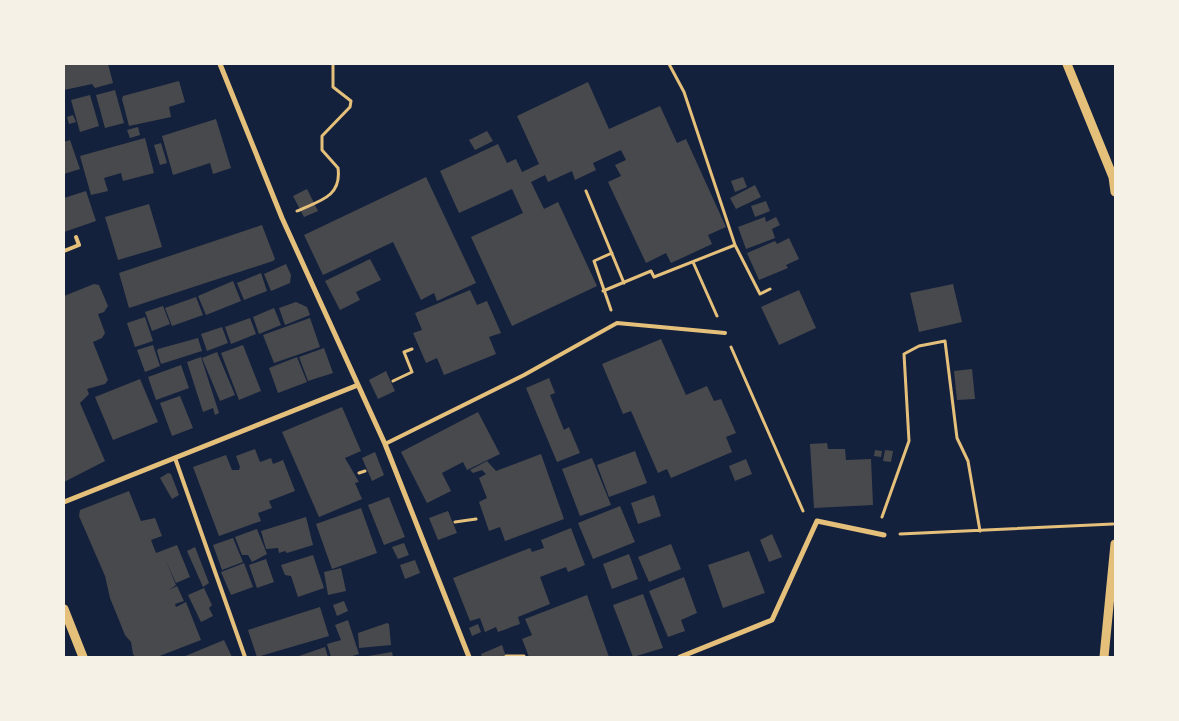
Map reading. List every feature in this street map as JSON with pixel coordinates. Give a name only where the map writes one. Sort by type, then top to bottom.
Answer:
[{"type":"street","points":[[220,64],[282,218],[385,444],[469,657]]},
{"type":"street","points":[[1067,64],[1113,177],[1115,192]]},
{"type":"street","points":[[64,502],[358,385]]},
{"type":"street","points":[[680,657],[772,620],[817,521],[884,535]]},
{"type":"street","points":[[1104,657],[1115,544]]},
{"type":"street","points":[[64,609],[83,657]]},
{"type":"lane","points":[[64,251],[78,245],[76,237]]},
{"type":"lane","points":[[385,444],[524,375],[617,323],[725,333]]},
{"type":"lane","points":[[175,458],[245,657]]},
{"type":"path","points":[[282,218],[332,195],[337,186],[338,168],[322,150],[322,136],[350,106],[351,102],[333,87],[332,64]]},
{"type":"path","points":[[668,64],[684,92],[735,245],[760,294],[770,289]]},
{"type":"path","points":[[586,191],[624,283]]},
{"type":"path","points":[[603,291],[650,271],[654,277],[735,245]]},
{"type":"path","points":[[612,253],[594,261],[603,291],[617,323]]},
{"type":"path","points":[[693,262],[805,515],[817,521]]},
{"type":"path","points":[[874,533],[886,510],[909,441],[904,354],[919,346],[945,341],[957,438],[968,461],[980,531]]},
{"type":"path","points":[[393,381],[412,372],[404,352],[412,349]]},
{"type":"path","points":[[359,473],[365,471]]},
{"type":"path","points":[[455,522],[476,519]]},
{"type":"path","points":[[884,535],[1115,524]]},
{"type":"path","points":[[506,656],[524,656]]},
{"type":"building","points":[[64,64],[108,64],[113,83],[95,88],[92,84],[64,90]]},
{"type":"building","points":[[179,81],[185,102],[169,107],[171,117],[129,126],[122,99],[123,96]]},
{"type":"building","points":[[588,82],[609,129],[660,106],[677,143],[686,139],[726,227],[708,235],[712,244],[671,263],[666,253],[646,263],[608,182],[621,176],[615,165],[626,160],[621,150],[593,163],[596,170],[575,180],[572,171],[548,182],[545,175],[531,182],[544,209],[558,202],[597,286],[512,326],[471,237],[523,213],[512,189],[459,213],[440,171],[498,144],[507,163],[516,159],[522,172],[539,164],[517,116]]},
{"type":"building","points":[[115,90],[124,123],[105,128],[96,95]]},
{"type":"building","points":[[90,95],[99,126],[80,132],[71,100]]},
{"type":"building","points":[[73,115],[76,122],[69,124],[67,117]]},
{"type":"building","points":[[216,119],[231,168],[213,174],[210,163],[173,175],[162,136]]},
{"type":"building","points":[[138,127],[140,135],[130,138],[127,130]]},
{"type":"building","points":[[487,131],[493,141],[475,150],[469,140]]},
{"type":"building","points":[[145,138],[154,173],[123,181],[121,173],[104,178],[108,191],[91,195],[80,156]]},
{"type":"building","points":[[70,140],[80,169],[64,174],[64,142]]},
{"type":"building","points":[[161,143],[167,163],[160,165],[154,145]]},
{"type":"building","points":[[426,177],[476,283],[437,301],[434,293],[421,300],[393,242],[323,275],[304,235]]},
{"type":"building","points":[[743,177],[747,187],[735,192],[731,181]]},
{"type":"building","points":[[755,185],[761,197],[736,209],[730,198]]},
{"type":"building","points":[[307,189],[318,211],[304,217],[293,196]]},
{"type":"building","points":[[86,191],[96,221],[64,232],[64,198]]},
{"type":"building","points":[[766,201],[770,211],[755,217],[751,206]]},
{"type":"building","points":[[149,204],[162,247],[118,260],[105,217]]},
{"type":"building","points":[[765,217],[766,222],[776,217],[780,225],[772,229],[775,238],[746,249],[738,227]]},
{"type":"building","points":[[262,225],[275,259],[273,261],[129,308],[119,273]]},
{"type":"building","points":[[789,238],[799,259],[786,265],[788,268],[759,280],[747,253],[775,241],[777,244]]},
{"type":"building","points":[[370,259],[381,280],[356,292],[360,300],[340,310],[325,281]]},
{"type":"building","points":[[286,264],[291,275],[290,283],[271,291],[264,274]]},
{"type":"building","points":[[261,273],[267,291],[244,300],[237,283]]},
{"type":"building","points":[[233,281],[241,301],[206,315],[198,296]]},
{"type":"building","points":[[94,284],[99,285],[108,306],[104,312],[98,314],[105,333],[102,338],[93,342],[108,380],[105,384],[87,389],[89,394],[80,403],[105,461],[64,482],[64,296]]},
{"type":"building","points":[[953,284],[962,322],[919,332],[910,293]]},
{"type":"building","points":[[470,290],[477,305],[487,301],[501,333],[489,337],[496,354],[444,375],[437,358],[426,363],[413,333],[422,330],[415,313]]},
{"type":"building","points":[[799,290],[816,328],[779,345],[761,307]]},
{"type":"building","points":[[196,297],[203,315],[172,326],[165,308]]},
{"type":"building","points":[[296,302],[307,307],[310,315],[285,325],[279,308]]},
{"type":"building","points":[[163,306],[170,324],[152,331],[145,312]]},
{"type":"building","points":[[274,308],[281,325],[259,334],[253,317]]},
{"type":"building","points":[[145,317],[153,341],[135,347],[127,323]]},
{"type":"building","points":[[250,318],[256,334],[231,344],[225,327]]},
{"type":"building","points":[[310,318],[320,347],[274,363],[263,335]]},
{"type":"building","points":[[222,327],[228,343],[207,351],[201,334]]},
{"type":"building","points":[[198,338],[202,351],[161,364],[158,349]]},
{"type":"building","points":[[661,339],[686,395],[707,386],[714,401],[721,399],[736,433],[726,437],[732,452],[671,478],[667,469],[658,473],[631,411],[623,414],[602,364]]},
{"type":"building","points":[[153,345],[160,366],[145,372],[137,350]]},
{"type":"building","points":[[243,345],[261,391],[239,400],[221,353]]},
{"type":"building","points":[[324,348],[333,373],[308,381],[299,357]]},
{"type":"building","points":[[217,352],[235,395],[220,401],[202,358]]},
{"type":"building","points":[[201,357],[219,413],[215,415],[213,408],[203,412],[187,362]]},
{"type":"building","points":[[297,357],[307,382],[278,393],[269,368]]},
{"type":"building","points":[[181,365],[189,388],[156,400],[148,377]]},
{"type":"building","points":[[972,369],[975,399],[957,400],[954,371]]},
{"type":"building","points":[[386,371],[395,391],[378,399],[369,380]]},
{"type":"building","points":[[549,378],[555,393],[550,395],[564,430],[569,427],[580,453],[557,462],[526,388]]},
{"type":"building","points":[[140,379],[158,422],[113,440],[95,397]]},
{"type":"building","points":[[180,396],[193,428],[172,436],[160,403]]},
{"type":"building","points":[[342,407],[361,451],[345,458],[359,482],[355,483],[362,499],[319,517],[282,432]]},
{"type":"building","points":[[478,412],[500,454],[467,470],[463,462],[442,473],[451,491],[427,503],[401,452]]},
{"type":"building","points":[[827,443],[828,449],[845,449],[846,460],[871,459],[873,505],[814,508],[810,444]]},
{"type":"building","points":[[255,449],[260,462],[271,458],[273,464],[283,460],[295,491],[269,501],[272,508],[258,513],[261,521],[219,536],[193,467],[226,455],[232,470],[239,470],[240,467],[236,456]]},
{"type":"building","points":[[875,450],[882,451],[881,457],[874,456]]},
{"type":"building","points":[[885,450],[893,451],[891,462],[883,461]]},
{"type":"building","points":[[635,451],[647,483],[609,497],[597,465]]},
{"type":"building","points":[[375,452],[384,475],[372,481],[362,458]]},
{"type":"building","points":[[541,454],[564,519],[505,541],[500,527],[489,531],[479,502],[487,498],[479,478],[486,474],[482,470],[473,473],[470,470],[487,461],[496,471]]},
{"type":"building","points":[[592,458],[611,505],[580,516],[562,469]]},
{"type":"building","points":[[746,459],[752,474],[735,481],[729,466]]},
{"type":"building","points":[[168,473],[171,474],[179,495],[172,499],[160,478]]},
{"type":"building","points":[[129,491],[141,521],[155,518],[162,536],[151,540],[156,553],[177,545],[190,577],[176,583],[166,561],[176,585],[169,590],[177,586],[184,601],[175,604],[176,607],[186,602],[201,640],[157,657],[135,657],[133,654],[131,642],[125,635],[110,598],[105,576],[79,516],[80,510]]},
{"type":"building","points":[[654,495],[661,516],[638,524],[631,503]]},
{"type":"building","points":[[389,497],[405,537],[384,545],[368,505]]},
{"type":"building","points":[[620,506],[635,542],[593,559],[578,523]]},
{"type":"building","points":[[361,508],[377,553],[332,569],[316,524]]},
{"type":"building","points":[[448,511],[457,533],[438,540],[429,518]]},
{"type":"building","points":[[306,517],[313,545],[287,553],[285,551],[279,553],[278,548],[266,549],[261,531]]},
{"type":"building","points":[[571,528],[585,565],[568,572],[566,567],[540,577],[550,604],[518,617],[520,624],[498,632],[496,627],[485,632],[480,618],[470,621],[453,578],[530,548],[532,552],[544,548],[541,540]]},
{"type":"building","points":[[257,529],[267,554],[252,562],[248,555],[242,555],[235,537]]},
{"type":"building","points":[[772,534],[782,557],[769,562],[760,540]]},
{"type":"building","points":[[233,538],[243,562],[222,570],[213,545]]},
{"type":"building","points":[[404,543],[409,555],[398,559],[392,547]]},
{"type":"building","points":[[671,544],[681,569],[649,582],[638,557]]},
{"type":"building","points":[[195,547],[209,583],[203,587],[187,551]]},
{"type":"building","points":[[749,551],[765,593],[723,608],[708,565]]},
{"type":"building","points":[[629,554],[638,579],[612,589],[603,564]]},
{"type":"building","points":[[313,555],[324,588],[298,597],[291,576],[285,575],[281,565]]},
{"type":"building","points":[[266,559],[274,582],[257,588],[249,565]]},
{"type":"building","points":[[415,560],[420,573],[405,579],[400,565]]},
{"type":"building","points":[[244,563],[253,587],[231,595],[221,572]]},
{"type":"building","points":[[341,568],[346,591],[328,595],[324,572]]},
{"type":"building","points":[[684,577],[697,613],[681,620],[685,631],[668,637],[649,591]]},
{"type":"building","points":[[204,588],[212,605],[209,608],[213,616],[201,622],[188,595]]},
{"type":"building","points":[[643,594],[663,648],[633,657],[613,605]]},
{"type":"building","points":[[587,595],[609,657],[529,657],[522,639],[532,635],[525,619]]},
{"type":"building","points":[[344,601],[348,611],[337,616],[333,605]]},
{"type":"building","points":[[320,607],[329,636],[257,657],[248,630]]},
{"type":"building","points":[[348,620],[359,654],[349,657],[331,657],[327,644],[341,640],[335,625]]},
{"type":"building","points":[[387,623],[389,624],[391,645],[359,648],[358,633]]},
{"type":"building","points":[[478,624],[481,632],[472,636],[469,628]]},
{"type":"building","points":[[224,640],[232,657],[183,657]]},
{"type":"building","points":[[502,645],[506,657],[482,657],[481,654]]},
{"type":"building","points":[[325,647],[328,657],[296,657]]},
{"type":"building","points":[[392,652],[393,657],[368,657],[368,656]]}]
